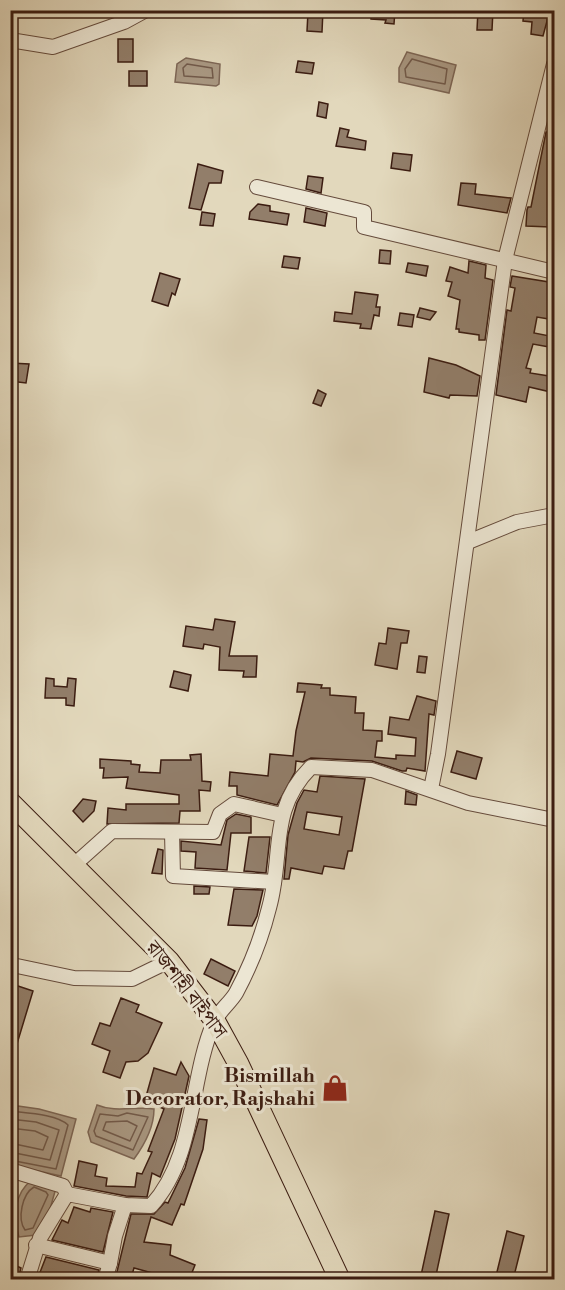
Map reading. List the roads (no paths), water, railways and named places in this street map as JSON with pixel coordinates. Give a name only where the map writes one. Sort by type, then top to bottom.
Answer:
[{"type":"highway","name":"রাজশাহী বাইপাস","points":[[10,801],[169,962],[215,1021],[238,1063],[340,1280]]},
{"type":"street","points":[[10,40],[53,47],[124,22],[146,10]]},
{"type":"street","points":[[430,789],[438,754],[458,593],[468,542],[505,260],[555,64]]},
{"type":"street","points":[[257,187],[364,212],[364,227],[555,272]]},
{"type":"street","points":[[468,542],[517,522],[555,515]]},
{"type":"street","points":[[66,1194],[125,1205],[151,1206],[160,1196],[176,1166],[215,1021],[235,994],[270,907],[282,815],[292,789],[311,767],[372,770],[468,803],[555,820]]},
{"type":"street","points":[[74,865],[112,831],[213,832],[220,814],[234,804],[282,815]]},
{"type":"street","points":[[172,832],[173,876],[274,882]]},
{"type":"street","points":[[17,966],[74,978],[132,980],[169,962]]},
{"type":"street","points":[[10,1170],[63,1186],[66,1194]]},
{"type":"street","points":[[27,1280],[40,1239],[66,1194]]},
{"type":"street","points":[[105,1280],[125,1205]]},
{"type":"street","points":[[36,1245],[110,1263]]},
{"type":"water","points":[[407,52],[456,65],[449,93],[399,82],[399,68]]},
{"type":"water","points":[[186,58],[220,64],[219,84],[216,86],[175,82],[177,64]]},
{"type":"water","points":[[11,1105],[39,1109],[76,1119],[61,1176],[11,1165]]},
{"type":"water","points":[[97,1105],[111,1109],[154,1109],[148,1135],[134,1159],[91,1142],[88,1132]]},
{"type":"water","points":[[32,1180],[56,1188],[50,1209],[36,1235],[19,1237],[16,1206],[26,1185]]},
{"type":"waterway","points":[[113,19],[128,10]]},
{"type":"place","name":"Bismillah Decorator, Rajshahi","points":[[335,1088]]}]
